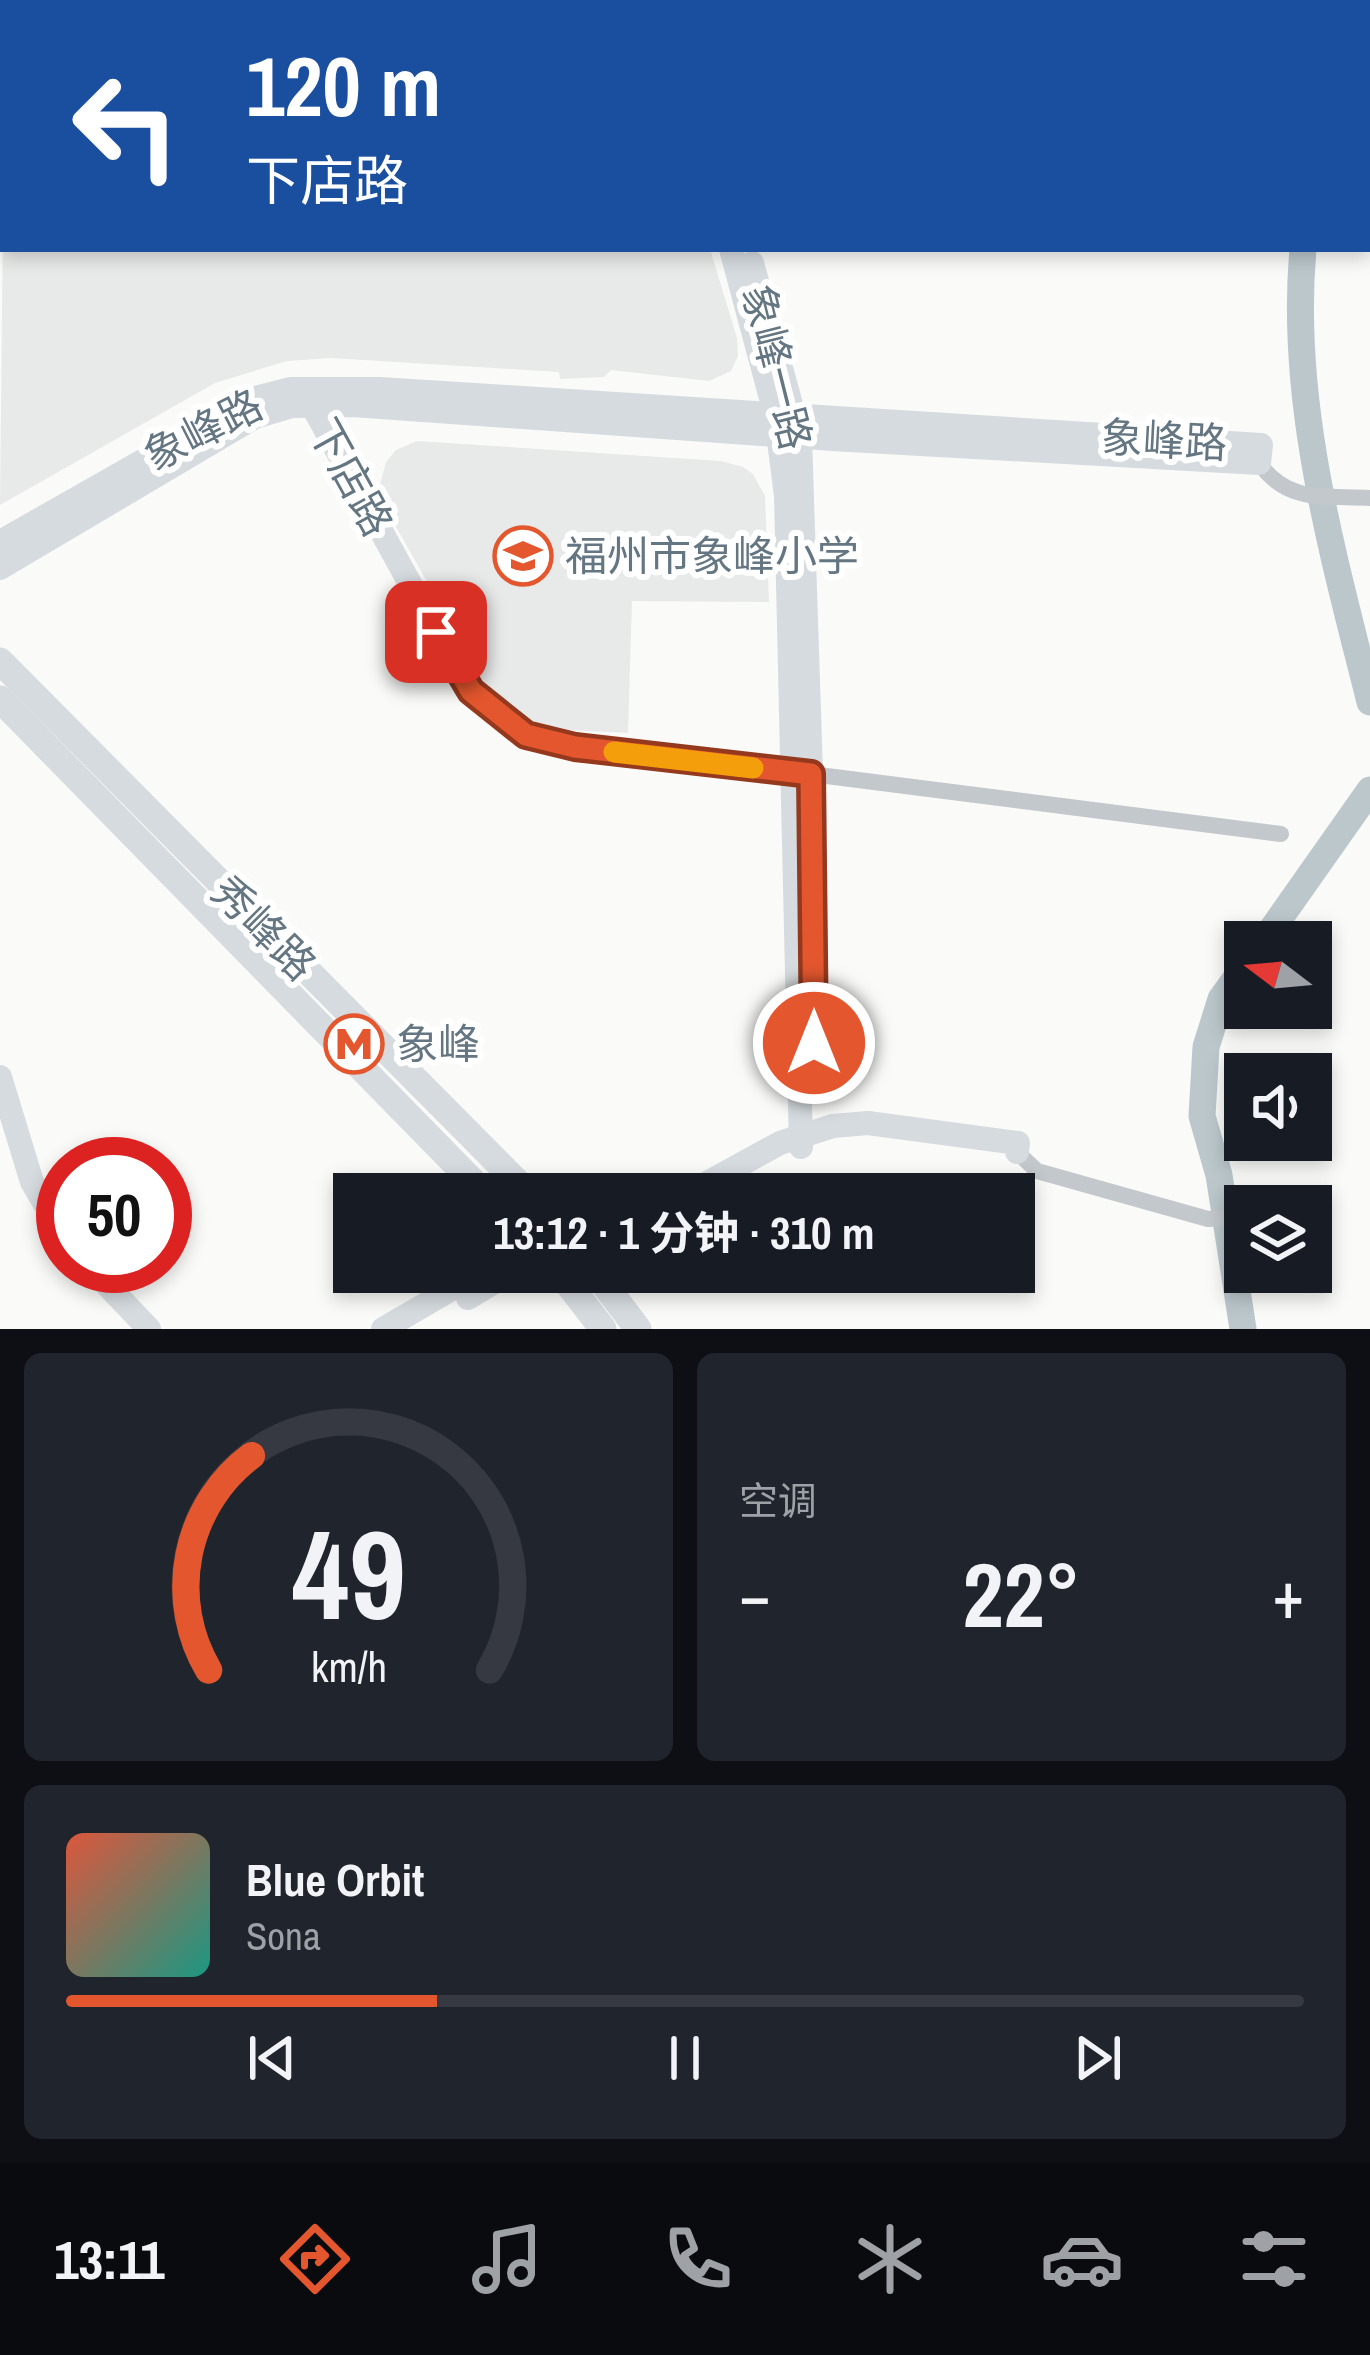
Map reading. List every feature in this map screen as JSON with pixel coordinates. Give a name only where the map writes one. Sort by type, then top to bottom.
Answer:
[{"type":"main road","name":"象峰一路","points":[[731,252],[787,427]]},
{"type":"main road","name":"象峰一路","points":[[749,252],[787,427],[786,496],[803,773],[809,1138]]},
{"type":"main road","name":"象峰路","points":[[0,542],[264,394],[307,397],[380,389],[787,427],[1259,463]]},
{"type":"main road","name":"象峰路","points":[[0,568],[225,431],[307,397]]},
{"type":"main road","name":"下店路","points":[[307,397],[457,670],[498,717],[526,735],[562,745],[803,773]]},
{"type":"main road","name":"秀峰路","points":[[0,661],[508,1173]]},
{"type":"main road","points":[[0,699],[464,1173]]},
{"type":"main road","points":[[0,1077],[24,1161],[36,1183]]},
{"type":"main road","points":[[724,1173],[760,1152],[809,1138],[868,1133],[1017,1152]]},
{"type":"main road","points":[[748,1173],[809,1138]]},
{"type":"main road","points":[[0,1173],[24,1161]]},
{"type":"main road","points":[[114,1293],[149,1329]]},
{"type":"main road","points":[[383,1329],[445,1293]]},
{"type":"main road","points":[[414,1329],[475,1293]]},
{"type":"main road","points":[[575,1293],[603,1329]]},
{"type":"main road","points":[[611,1293],[638,1329]]},
{"type":"street","points":[[1259,463],[1283,488],[1307,498],[1370,498]]},
{"type":"street","points":[[803,773],[1280,834]]},
{"type":"street","points":[[1017,1152],[1037,1171],[1224,1219]]},
{"type":"shaded area","points":[[3,252],[711,252],[737,338],[738,356],[731,371],[709,381],[611,370],[604,377],[560,379],[559,372],[331,358],[287,361],[215,383],[0,505]]},
{"type":"shaded area","name":"福州市象峰小学","points":[[417,441],[721,461],[743,467],[753,474],[765,496],[769,602],[632,601],[628,733],[568,730],[531,721],[484,682],[383,504],[380,485],[386,462],[396,450]]},
{"type":"waterway","points":[[1303,252],[1300,306],[1308,421],[1329,534],[1370,702]]},
{"type":"waterway","points":[[1278,921],[1370,790]]},
{"type":"waterway","points":[[1224,995],[1206,1047],[1202,1116],[1219,1175],[1243,1329]]},
{"type":"slow traffic","points":[[614,752],[753,768]]},
{"type":"place","name":"福州市象峰小学","points":[[523,556]]},
{"type":"place","name":"象峰","points":[[354,1044]]},
{"type":"route","points":[[436,632],[471,691],[526,735],[575,747],[811,774],[814,1043]]}]
